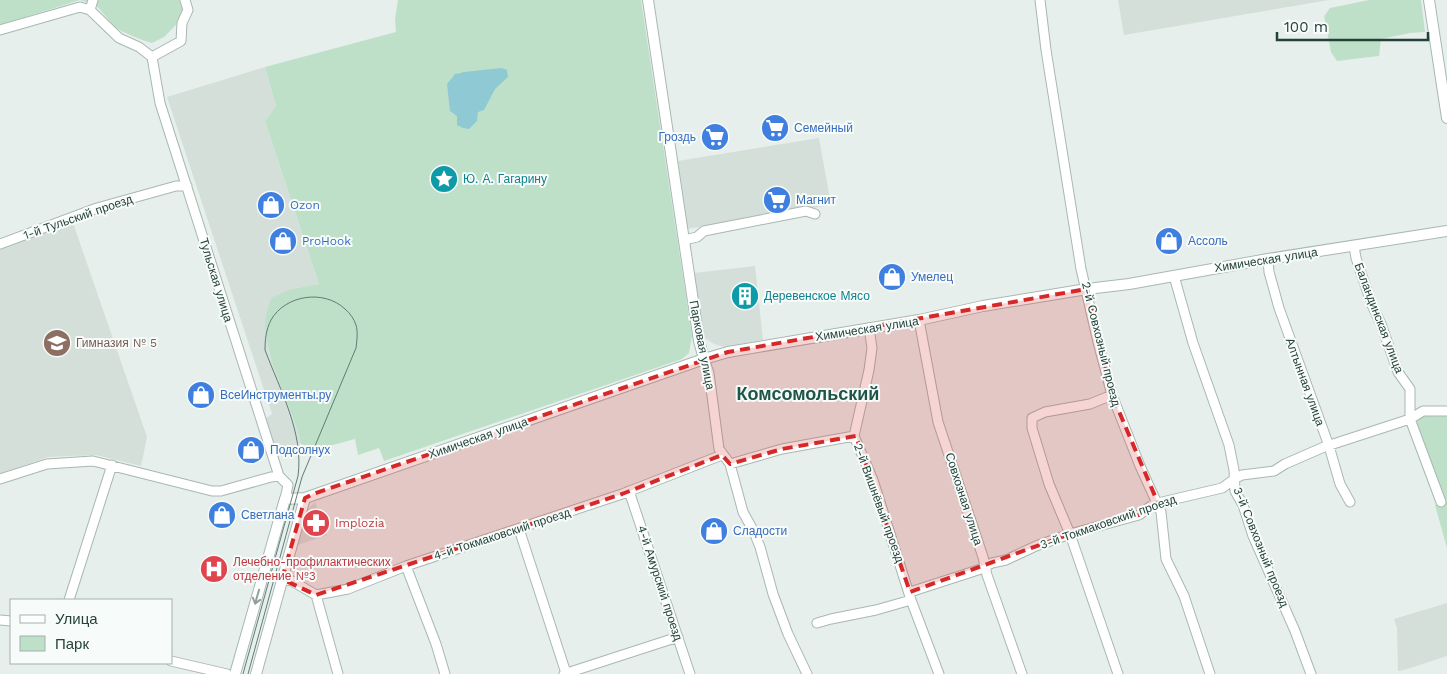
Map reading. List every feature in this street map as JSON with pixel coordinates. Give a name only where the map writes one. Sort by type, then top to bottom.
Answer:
[{"type":"street","points":[[90,10],[93,0]]},
{"type":"street","points":[[0,30],[80,7],[90,10],[119,38],[139,47],[152,57],[180,41],[182,23],[188,10],[185,0]]},
{"type":"street","name":"Парковая улица","points":[[648,0],[699,340],[709,373],[722,455]]},
{"type":"street","name":"2-й Совхозный проезд","points":[[1040,0],[1046,50],[1081,269],[1098,342],[1112,395],[1140,466],[1162,512],[1166,559],[1184,596],[1210,674]]},
{"type":"street","points":[[1429,0],[1447,118]]},
{"type":"street","name":"Тульская улица","points":[[152,57],[160,103],[278,476],[288,485],[235,674]]},
{"type":"street","name":"1-й Тульский проезд","points":[[0,244],[97,208],[176,186],[187,186]]},
{"type":"street","points":[[684,240],[697,236],[704,231],[754,221],[806,211],[815,214]]},
{"type":"street","name":"Химическая улица","points":[[305,498],[728,352],[919,320],[983,306],[1129,284],[1268,259],[1447,231]]},
{"type":"street","name":"Баландинская улица","points":[[1354,246],[1356,258],[1372,305],[1381,324],[1398,372],[1410,388],[1410,419],[1441,502]]},
{"type":"street","name":"Алтынная улица","points":[[1268,259],[1269,272],[1279,308],[1329,446],[1340,484],[1350,502]]},
{"type":"street","name":"3-й Совхозный проезд","points":[[1174,276],[1193,343],[1229,445],[1236,478],[1235,491],[1244,505],[1253,536],[1295,631],[1311,674]]},
{"type":"street","name":"Совхозная улица","points":[[919,320],[938,422],[1022,674]]},
{"type":"street","name":"2-й Вишнёвый проезд","points":[[869,328],[872,348],[869,370],[854,436],[873,480],[910,596],[940,674]]},
{"type":"street","points":[[1112,395],[1090,404],[1045,412],[1032,418],[1032,428],[1049,484],[1070,534],[1118,674]]},
{"type":"street","name":"3-й Токмаковский проезд","points":[[817,624],[831,619],[876,610],[1070,534],[1139,515],[1151,506],[1222,488],[1242,475],[1274,471],[1285,464],[1329,446],[1410,419],[1423,411],[1447,411]]},
{"type":"street","points":[[730,464],[782,449],[854,436]]},
{"type":"street","points":[[722,455],[730,464],[742,512],[754,532],[773,594],[788,634],[807,674]]},
{"type":"street","name":"4-й Токмаковский проезд","points":[[316,595],[348,588],[406,566],[629,491],[722,455]]},
{"type":"street","points":[[0,479],[47,464],[93,461],[212,491],[221,491],[278,476]]},
{"type":"street","points":[[69,599],[112,465]]},
{"type":"street","name":"4-й Амурский проезд","points":[[629,491],[690,674]]},
{"type":"street","points":[[256,674],[305,498],[285,499]]},
{"type":"street","points":[[519,529],[565,674],[678,637]]},
{"type":"street","points":[[406,566],[436,644],[445,674]]},
{"type":"street","points":[[282,579],[292,581],[316,595],[338,674]]},
{"type":"street","points":[[172,660],[227,674]]},
{"type":"highlighted area","points":[[1087,289],[1112,395],[1158,503],[1139,515],[1070,534],[910,592],[856,436],[782,449],[730,464],[722,455],[622,494],[316,595],[282,579],[305,498],[313,494],[728,352]]},
{"type":"shaded area","points":[[1118,0],[1329,0],[1124,35]]},
{"type":"shaded area","points":[[265,67],[276,106],[265,121],[319,284],[291,289],[267,338],[268,349],[301,444],[275,452],[266,418],[272,414],[167,97]]},
{"type":"shaded area","points":[[819,138],[831,205],[687,229],[678,161]]},
{"type":"shaded area","name":"Гимназия № 5","points":[[73,223],[147,437],[141,466],[96,455],[48,457],[0,474],[0,250]]},
{"type":"shaded area","points":[[755,266],[763,340],[724,347],[714,344],[705,338],[702,332],[694,273]]},
{"type":"shaded area","points":[[315,502],[327,535],[295,546],[306,511]]},
{"type":"shaded area","points":[[1447,603],[1447,656],[1398,671],[1397,628],[1394,619]]},
{"type":"green space","points":[[0,0],[80,0],[0,25]]},
{"type":"green space","points":[[80,0],[179,0],[184,12],[175,26],[164,37],[152,43],[121,31],[114,26],[96,5]]},
{"type":"green space","points":[[398,0],[641,0],[692,336],[689,353],[682,359],[384,461],[379,448],[358,455],[355,439],[318,449],[301,444],[270,355],[265,325],[271,298],[291,289],[319,284],[265,121],[276,106],[265,67],[396,32],[395,19]]},
{"type":"green space","points":[[1369,0],[1421,0],[1425,32],[1381,39],[1379,56],[1337,61],[1331,52],[1324,16],[1330,8]]},
{"type":"green space","points":[[1447,414],[1447,548],[1435,505],[1444,502],[1415,424],[1417,418],[1423,415]]},
{"type":"water","points":[[501,68],[507,70],[508,77],[495,89],[484,110],[478,112],[477,121],[469,129],[457,125],[457,116],[450,111],[447,84],[456,73]]},
{"type":"tram line","points":[[243,674],[298,476],[299,460],[294,428],[284,396],[265,350],[267,331],[271,320],[277,312],[295,300],[316,297],[327,299],[345,309],[353,318],[357,330],[356,348],[302,477],[248,674]]},
{"type":"place","name":"Семейный","points":[[775,128]]},
{"type":"place","name":"Гроздь","points":[[715,137]]},
{"type":"place","name":"Ю. А. Гагарину","points":[[444,179]]},
{"type":"place","name":"Магнит","points":[[777,200]]},
{"type":"place","name":"Ozon","points":[[271,205]]},
{"type":"place","name":"ProHook","points":[[283,241]]},
{"type":"place","name":"Ассоль","points":[[1169,241]]},
{"type":"place","name":"Умелец","points":[[892,277]]},
{"type":"place","name":"Деревенское Мясо","points":[[745,296]]},
{"type":"place","name":"Гимназия № 5","points":[[57,343]]},
{"type":"place","name":"ВсеИнструменты.ру","points":[[201,395]]},
{"type":"place","name":"Подсолнух","points":[[251,450]]},
{"type":"place","name":"Светлана","points":[[222,515]]},
{"type":"place","name":"Implozia","points":[[316,523]]},
{"type":"place","name":"Сладости","points":[[714,531]]},
{"type":"place","name":"Лечебно-профилактических отделение №3","points":[[214,569]]},
{"type":"district","name":"Комсомольский","points":[[808,393]]}]
